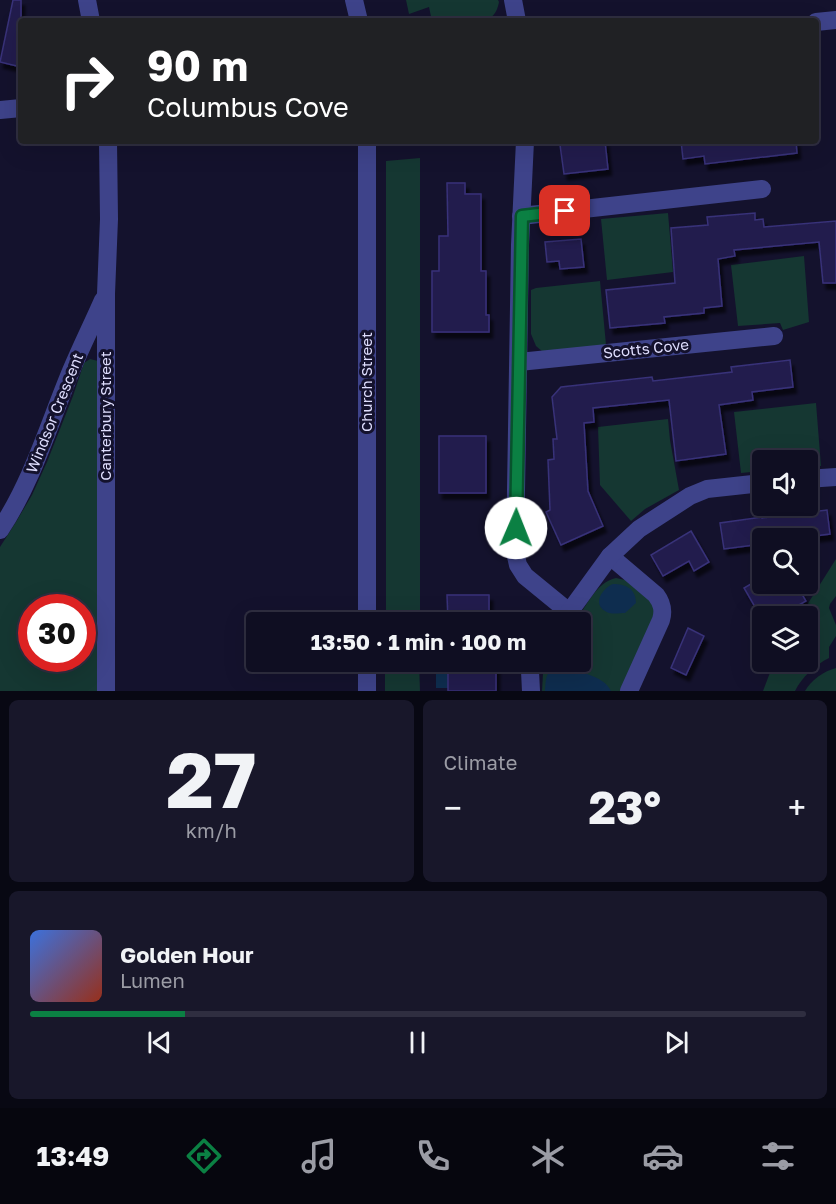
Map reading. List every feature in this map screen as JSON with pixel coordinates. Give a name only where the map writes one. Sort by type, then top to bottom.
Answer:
[{"type":"street","points":[[87,0],[90,18]]},
{"type":"street","points":[[354,0],[358,18]]},
{"type":"street","points":[[513,0],[517,18]]},
{"type":"street","points":[[819,22],[836,20]]},
{"type":"street","points":[[0,110],[18,108]]},
{"type":"street","name":"Canterbury Street","points":[[106,691],[108,144]]},
{"type":"street","name":"Church Street","points":[[367,144],[367,612]]},
{"type":"street","points":[[525,144],[520,245],[515,552],[518,565],[525,576],[561,612]]},
{"type":"street","points":[[522,216],[762,189]]},
{"type":"street","name":"Windsor Crescent","points":[[0,530],[30,474],[72,368],[106,294]]},
{"type":"street","name":"Scotts Cove","points":[[519,362],[774,336]]},
{"type":"street","points":[[818,478],[836,477]]},
{"type":"street","points":[[570,612],[610,556],[639,529],[699,492],[752,484]]},
{"type":"street","points":[[610,556],[656,595],[663,608],[661,620],[629,691]]},
{"type":"street","points":[[367,672],[367,691]]},
{"type":"street","points":[[530,672],[531,691]]},
{"type":"green space","points":[[406,0],[498,0],[499,2],[490,18],[431,18],[429,7],[409,14]]},
{"type":"green space","points":[[420,158],[420,612],[386,612],[386,161]]},
{"type":"green space","points":[[668,213],[673,272],[607,280],[601,219]]},
{"type":"green space","points":[[804,256],[809,322],[783,330],[780,323],[738,326],[731,265]]},
{"type":"green space","points":[[600,281],[606,345],[543,352],[536,346],[531,334],[531,290]]},
{"type":"green space","points":[[90,359],[98,361],[98,691],[0,691],[0,547],[32,495],[73,396],[84,363]]},
{"type":"green space","points":[[816,403],[821,466],[818,466],[818,450],[752,450],[752,472],[741,473],[734,412]]},
{"type":"green space","points":[[668,419],[679,490],[645,509],[631,521],[600,485],[598,427]]},
{"type":"green space","points":[[836,559],[836,596],[829,608],[836,625],[836,636],[829,647],[829,658],[818,665],[818,606],[806,606],[814,594],[818,594],[818,588]]},
{"type":"green space","points":[[616,578],[625,580],[654,604],[655,615],[621,691],[542,691],[543,672],[591,672],[591,612],[582,612],[597,590],[609,580]]},
{"type":"green space","points":[[836,668],[836,691],[805,691],[818,677]]},
{"type":"green space","points":[[385,672],[419,672],[420,691],[385,691]]},
{"type":"green space","points":[[770,672],[809,672],[795,691],[763,691]]},
{"type":"water","points":[[613,584],[626,586],[632,590],[636,598],[636,603],[625,613],[607,612],[599,604],[600,596]]},
{"type":"water","points":[[448,672],[448,688],[436,688],[436,673]]},
{"type":"water","points":[[549,672],[580,672],[602,681],[611,691],[545,691]]},
{"type":"building","points":[[13,0],[21,0],[21,18],[18,18],[18,66],[0,62]]},
{"type":"building","points":[[605,144],[608,169],[564,174],[560,145]]},
{"type":"building","points":[[681,144],[796,144],[797,153],[705,164],[704,156],[683,159]]},
{"type":"building","points":[[447,183],[465,183],[465,194],[481,194],[481,271],[486,271],[486,315],[489,315],[489,332],[432,332],[432,271],[439,271],[439,236],[448,236]]},
{"type":"building","points":[[755,213],[755,220],[763,219],[764,227],[836,221],[836,283],[823,283],[819,242],[734,250],[735,256],[718,259],[722,306],[704,308],[704,313],[664,317],[665,323],[610,328],[606,290],[675,283],[671,228],[708,225],[707,217]]},
{"type":"building","points":[[581,239],[584,267],[560,269],[559,261],[547,262],[545,242]]},
{"type":"building","points":[[790,360],[793,387],[752,392],[753,400],[719,405],[726,454],[676,461],[669,400],[593,408],[594,422],[584,423],[588,491],[603,526],[561,545],[546,512],[550,510],[548,460],[554,459],[553,439],[557,439],[552,397],[561,387],[652,377],[653,381],[732,372],[731,367]]},
{"type":"building","points":[[439,436],[486,436],[486,493],[439,493]]},
{"type":"building","points":[[827,510],[830,534],[818,536],[818,528],[752,528],[752,545],[724,549],[720,523],[762,517],[818,516],[818,511]]},
{"type":"building","points":[[691,531],[709,562],[694,571],[689,561],[663,576],[651,555]]},
{"type":"building","points":[[752,583],[752,594],[802,594],[806,601],[797,606],[754,606],[744,588]]},
{"type":"building","points":[[447,595],[489,595],[489,612],[448,612]]},
{"type":"building","points":[[688,628],[704,636],[686,675],[671,668]]},
{"type":"building","points":[[448,672],[496,672],[496,691],[448,691]]},
{"type":"route","points":[[516,528],[522,216],[565,211]]}]
